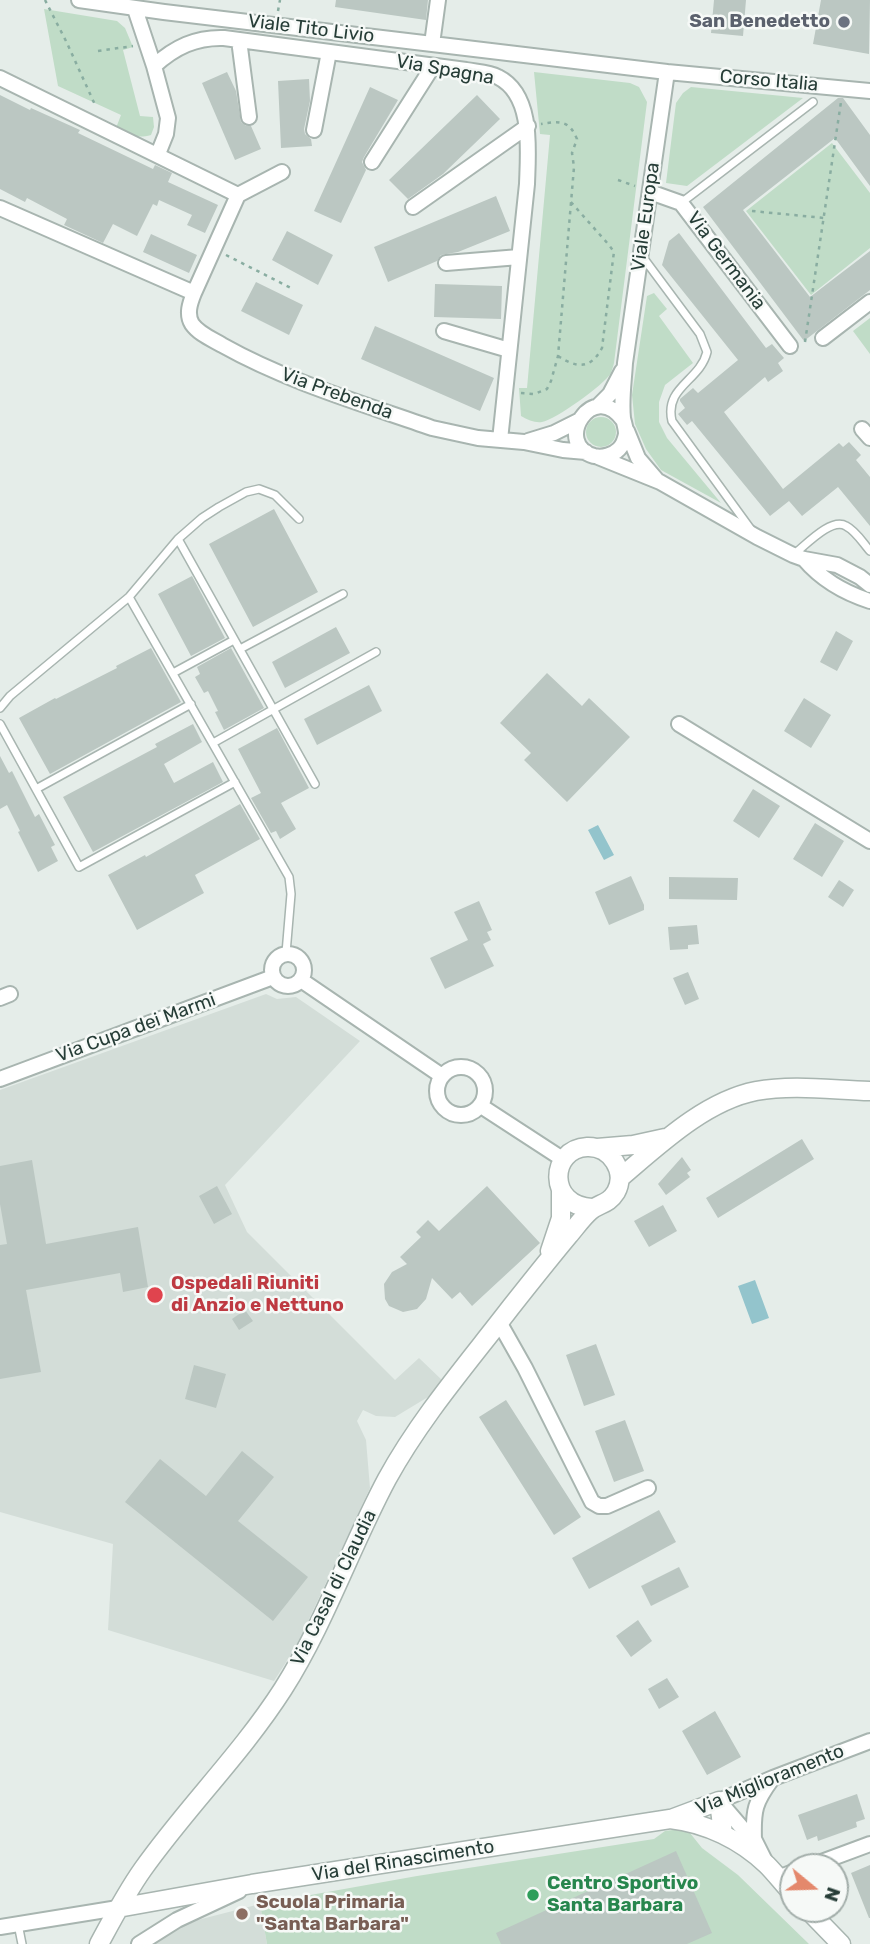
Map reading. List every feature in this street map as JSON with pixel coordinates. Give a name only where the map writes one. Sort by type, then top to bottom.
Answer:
[{"type":"street","name":"Viale Tito Livio","points":[[79,0],[135,9],[667,72]]},
{"type":"street","points":[[432,44],[438,0]]},
{"type":"street","points":[[135,9],[168,118],[166,134],[158,154]]},
{"type":"street","name":"Via Spagna","points":[[153,66],[189,42],[210,38],[482,73],[500,78],[509,85],[519,99],[528,126],[527,184],[500,440]]},
{"type":"street","points":[[239,40],[249,117]]},
{"type":"street","points":[[314,130],[329,52]]},
{"type":"street","points":[[372,162],[433,66]]},
{"type":"street","name":"Corso Italia","points":[[667,72],[870,91]]},
{"type":"street","name":"Viale Europa","points":[[660,482],[638,458],[624,424],[625,363],[667,72]]},
{"type":"street","points":[[0,79],[238,195],[282,172]]},
{"type":"street","points":[[413,207],[528,126]]},
{"type":"street","name":"Via Germania","points":[[650,192],[681,203],[798,346]]},
{"type":"street","name":"Via Prebenda","points":[[238,195],[194,293],[189,315],[196,329],[258,365],[432,428],[592,454]]},
{"type":"street","points":[[0,208],[194,293]]},
{"type":"street","points":[[446,262],[519,257]]},
{"type":"street","points":[[823,338],[870,302]]},
{"type":"street","points":[[444,331],[509,350]]},
{"type":"street","name":"Viale Europa","points":[[578,421],[583,414],[598,406],[614,388],[625,363]]},
{"type":"street","points":[[578,421],[576,429],[580,446],[592,454],[605,456],[619,449],[626,435],[624,424],[613,409],[598,406]]},
{"type":"street","name":"Via Prebenda","points":[[524,442],[554,433],[578,421]]},
{"type":"street","name":"Viale Europa","points":[[592,454],[660,482],[757,537],[799,557],[837,565],[870,585]]},
{"type":"street","name":"Viale Europa","points":[[799,557],[829,581],[870,601]]},
{"type":"street","points":[[679,724],[870,841]]},
{"type":"street","points":[[286,953],[296,956],[303,964],[301,980],[292,986],[276,982],[271,972],[276,958],[286,953]]},
{"type":"street","name":"Via Cupa dei Marmi","points":[[0,1079],[273,977]]},
{"type":"street","points":[[301,980],[442,1076]]},
{"type":"street","points":[[462,1066],[476,1072],[485,1084],[481,1106],[461,1115],[447,1111],[438,1098],[437,1091],[442,1076],[462,1066]]},
{"type":"street","name":"Via Casal di Claudia","points":[[99,1944],[118,1908],[154,1854],[276,1701],[313,1634],[392,1471],[440,1399],[592,1208],[609,1202],[619,1187],[620,1178],[669,1137],[736,1097],[757,1091],[789,1088],[870,1091]]},
{"type":"street","points":[[481,1106],[564,1160]]},
{"type":"street","name":"Via Casal di Claudia","points":[[545,1264],[559,1225],[562,1204],[558,1175],[570,1153],[588,1147],[633,1145],[669,1137]]},
{"type":"street","points":[[597,1148],[614,1159],[620,1178]]},
{"type":"street","points":[[561,1191],[574,1205],[592,1208]]},
{"type":"street","points":[[499,1322],[592,1502],[607,1506],[648,1488]]},
{"type":"street","name":"Via Miglioramento","points":[[670,1819],[870,1741]]},
{"type":"street","points":[[754,1839],[753,1814],[773,1778]]},
{"type":"street","points":[[719,1801],[723,1834]]},
{"type":"street","name":"Via del Rinascimento","points":[[719,1801],[754,1839],[779,1872]]},
{"type":"street","name":"Via del Rinascimento","points":[[0,1927],[252,1884],[670,1819],[686,1821],[723,1834],[779,1872]]},
{"type":"street","points":[[846,1853],[870,1844]]},
{"type":"street","points":[[139,1944],[177,1920],[252,1884]]},
{"type":"street","points":[[821,1923],[841,1944]]},
{"type":"lane","points":[[681,203],[813,102]]},
{"type":"lane","points":[[641,255],[700,334],[707,352],[701,367],[674,396],[670,413],[672,421],[757,537]]},
{"type":"lane","points":[[0,708],[10,696],[129,597],[178,539],[210,512],[255,489],[275,495],[299,519]]},
{"type":"lane","points":[[799,557],[830,526],[841,523],[856,534],[870,551]]},
{"type":"lane","points":[[178,539],[315,784]]},
{"type":"lane","points":[[240,649],[343,594]]},
{"type":"lane","points":[[129,597],[289,877],[291,894],[286,953]]},
{"type":"lane","points":[[173,673],[234,640]]},
{"type":"lane","points":[[213,743],[376,652]]},
{"type":"lane","points":[[36,789],[191,705]]},
{"type":"lane","points":[[0,724],[79,867],[235,782]]},
{"type":"lane","points":[[18,1924],[22,1944]]},
{"type":"path","points":[[45,0],[106,129]]},
{"type":"path","points":[[98,51],[146,43]]},
{"type":"path","points":[[823,338],[798,346],[824,218],[843,89]]},
{"type":"path","points":[[505,387],[523,394],[534,394],[547,389],[558,356],[574,167],[572,153],[577,139],[573,128],[563,122],[528,126]]},
{"type":"path","points":[[558,356],[579,366],[588,364],[602,348],[614,251],[570,201]]},
{"type":"path","points":[[752,211],[824,218]]},
{"type":"path","points":[[214,249],[291,288]]},
{"type":"shaded area","name":"Ospedali Riuniti di Anzio e Nettuno","points":[[266,994],[277,999],[296,997],[360,1041],[225,1185],[247,1232],[395,1380],[419,1358],[443,1381],[428,1397],[395,1417],[376,1416],[363,1410],[357,1421],[366,1440],[370,1488],[297,1645],[274,1681],[108,1630],[113,1544],[0,1512],[0,1090]]},
{"type":"shaded area","name":"Scuola Primaria \"Santa Barbara\"","points":[[260,1904],[267,1944],[154,1944],[182,1924]]},
{"type":"green space","points":[[44,9],[117,21],[125,28],[133,47],[123,50],[140,116],[153,117],[151,135],[137,136],[116,128],[121,115],[58,86]]},
{"type":"green space","points":[[534,72],[630,83],[639,87],[647,102],[611,373],[579,401],[548,420],[539,422],[521,416],[519,388],[527,388],[550,135],[540,134]]},
{"type":"green space","points":[[691,87],[803,98],[687,186],[666,183],[676,103]]},
{"type":"green space","points":[[832,143],[870,193],[870,248],[811,295],[746,211]]},
{"type":"green space","points":[[654,293],[667,309],[659,316],[693,363],[665,385],[659,402],[659,422],[667,438],[721,503],[661,470],[646,449],[635,424],[632,395],[647,296]]},
{"type":"green space","points":[[870,318],[870,354],[853,331]]},
{"type":"green space","points":[[601,417],[607,418],[615,426],[615,438],[607,446],[601,447],[595,446],[587,438],[586,432],[587,426],[595,418]]},
{"type":"green space","name":"Centro Sportivo Santa Barbara","points":[[680,1829],[690,1833],[702,1848],[738,1875],[779,1915],[779,1923],[787,1923],[809,1944],[267,1944],[260,1904],[654,1839],[665,1831]]},
{"type":"water","points":[[598,825],[614,855],[604,860],[588,830]]},
{"type":"water","points":[[755,1280],[769,1318],[752,1324],[738,1286]]},
{"type":"building","points":[[336,0],[428,0],[426,20],[335,7]]},
{"type":"building","points":[[714,0],[746,0],[743,36],[711,33]]},
{"type":"building","name":"San Benedetto","points":[[821,0],[870,0],[869,54],[813,44]]},
{"type":"building","points":[[227,72],[236,91],[241,122],[251,126],[261,149],[235,160],[202,83]]},
{"type":"building","points":[[309,79],[310,101],[304,129],[312,146],[281,148],[278,81]]},
{"type":"building","points":[[370,87],[398,100],[364,157],[362,162],[366,170],[341,223],[314,211]]},
{"type":"building","points":[[0,95],[80,130],[78,133],[153,169],[155,165],[172,173],[168,182],[218,205],[205,233],[187,225],[192,215],[159,200],[157,206],[153,204],[137,236],[113,224],[103,243],[64,225],[67,219],[27,198],[25,202],[0,189]]},
{"type":"building","points":[[477,95],[500,119],[443,174],[408,199],[389,180]]},
{"type":"building","points":[[838,98],[843,98],[870,135],[870,186],[835,138],[743,210],[810,297],[870,251],[870,290],[804,341],[703,207]]},
{"type":"building","points":[[496,196],[510,231],[458,252],[441,255],[437,261],[388,282],[374,247]]},
{"type":"building","points":[[287,231],[333,255],[318,285],[272,260]]},
{"type":"building","points":[[679,233],[766,348],[772,344],[784,358],[778,363],[783,371],[768,382],[765,377],[724,412],[783,489],[839,443],[843,447],[849,442],[861,455],[856,460],[870,477],[870,526],[838,487],[802,516],[789,501],[770,516],[692,421],[687,425],[678,414],[685,408],[680,399],[693,388],[698,393],[738,360],[662,265],[669,241]]},
{"type":"building","points":[[151,234],[197,255],[189,273],[143,252]]},
{"type":"building","points":[[256,282],[303,305],[289,335],[241,311]]},
{"type":"building","points":[[435,284],[502,286],[501,319],[434,317]]},
{"type":"building","points":[[375,326],[494,378],[480,411],[361,359]]},
{"type":"building","points":[[274,509],[318,592],[253,627],[209,544]]},
{"type":"building","points":[[192,576],[225,638],[191,656],[158,594]]},
{"type":"building","points":[[336,627],[350,653],[285,688],[272,662]]},
{"type":"building","points":[[836,631],[853,641],[837,671],[820,662]]},
{"type":"building","points":[[151,648],[181,702],[50,774],[19,718]]},
{"type":"building","points":[[231,648],[264,708],[224,730],[208,691],[204,693],[195,677],[200,674],[197,667]]},
{"type":"building","points":[[547,673],[582,706],[589,698],[630,737],[567,802],[524,760],[531,753],[500,723]]},
{"type":"building","points":[[369,685],[382,711],[317,745],[304,719]]},
{"type":"building","points":[[804,698],[831,715],[811,748],[784,731]]},
{"type":"building","points":[[193,724],[202,742],[164,764],[174,783],[213,762],[223,782],[93,852],[63,797],[157,747],[155,744]]},
{"type":"building","points":[[277,728],[309,788],[281,803],[296,829],[280,839],[276,831],[271,833],[251,798],[261,793],[238,749]]},
{"type":"building","points":[[0,756],[9,773],[12,771],[35,817],[39,814],[55,845],[51,847],[58,861],[38,872],[7,805],[0,809]]},
{"type":"building","points":[[753,789],[780,806],[759,838],[733,821]]},
{"type":"building","points":[[240,804],[260,839],[195,875],[204,893],[137,930],[108,875],[145,855],[146,857]]},
{"type":"building","points":[[815,823],[844,841],[822,877],[793,859]]},
{"type":"building","points":[[631,876],[644,910],[609,925],[595,892]]},
{"type":"building","points":[[669,877],[738,878],[737,900],[669,899]]},
{"type":"building","points":[[839,880],[854,890],[843,907],[828,897]]},
{"type":"building","points":[[479,901],[492,930],[487,932],[491,940],[483,944],[494,966],[445,989],[430,958],[468,940],[454,912]]},
{"type":"building","points":[[697,925],[699,944],[688,945],[688,949],[670,950],[668,927]]},
{"type":"building","points":[[688,972],[699,999],[685,1005],[673,978]]},
{"type":"building","points":[[802,1139],[814,1159],[718,1218],[706,1198]]},
{"type":"building","points":[[682,1157],[691,1170],[687,1173],[690,1177],[666,1195],[658,1184]]},
{"type":"building","points":[[32,1160],[46,1244],[138,1227],[148,1287],[123,1292],[120,1273],[26,1290],[41,1372],[0,1379],[0,1245],[7,1244],[0,1204],[0,1166]]},
{"type":"building","points":[[217,1186],[232,1214],[214,1224],[199,1196]]},
{"type":"building","points":[[487,1186],[540,1243],[472,1306],[460,1292],[452,1299],[432,1278],[426,1299],[417,1309],[403,1312],[389,1306],[385,1299],[384,1284],[392,1272],[407,1264],[400,1257],[421,1237],[416,1232],[428,1220],[439,1231]]},
{"type":"building","points":[[663,1205],[677,1231],[649,1247],[634,1221]]},
{"type":"building","points":[[245,1310],[253,1321],[239,1330],[232,1319]]},
{"type":"building","points":[[596,1344],[615,1395],[584,1406],[566,1355]]},
{"type":"building","points":[[194,1365],[226,1374],[216,1408],[185,1399]]},
{"type":"building","points":[[506,1400],[581,1517],[554,1535],[479,1417]]},
{"type":"building","points":[[625,1420],[644,1471],[614,1482],[595,1431]]},
{"type":"building","points":[[242,1451],[274,1477],[238,1521],[308,1577],[273,1621],[125,1502],[160,1459],[206,1496]]},
{"type":"building","points":[[659,1510],[676,1542],[589,1589],[572,1558]]},
{"type":"building","points":[[679,1567],[689,1587],[651,1606],[641,1586]]},
{"type":"building","points":[[638,1620],[652,1641],[631,1657],[616,1636]]},
{"type":"building","points":[[667,1678],[679,1697],[659,1709],[648,1689]]},
{"type":"building","points":[[715,1711],[741,1757],[707,1775],[682,1731]]},
{"type":"building","points":[[857,1794],[865,1819],[856,1822],[857,1827],[818,1841],[817,1836],[807,1840],[798,1815]]},
{"type":"building","points":[[676,1851],[712,1933],[687,1944],[501,1944],[496,1933]]},
{"type":"building","points":[[870,1865],[870,1918],[869,1918],[851,1873]]},
{"type":"place","name":"San Benedetto","points":[[844,22]]},
{"type":"place","name":"Ospedali Riuniti di Anzio e Nettuno","points":[[155,1295]]},
{"type":"place","name":"Centro Sportivo Santa Barbara","points":[[533,1895]]},
{"type":"place","name":"Scuola Primaria \"Santa Barbara\"","points":[[242,1914]]}]
